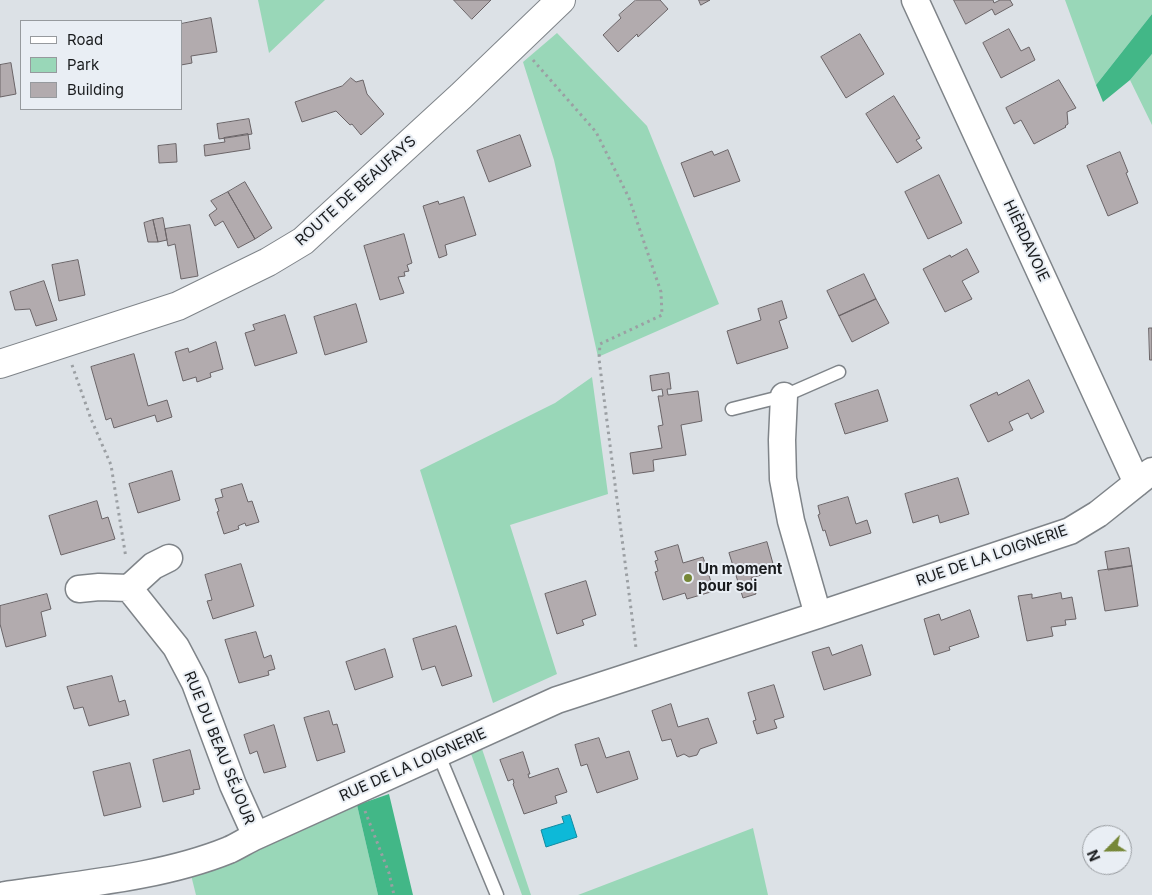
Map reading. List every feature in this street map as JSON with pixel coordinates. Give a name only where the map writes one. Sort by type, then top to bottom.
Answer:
[{"type":"street","name":"ROUTE DE BEAUFAYS","points":[[0,364],[178,306],[268,262],[303,241],[518,43],[561,0]]},
{"type":"street","name":"HIÈRDAVOIE","points":[[915,0],[1144,477]]},
{"type":"street","points":[[784,396],[782,479],[791,521],[818,615]]},
{"type":"street","name":"RUE DE LA LOIGNERIE","points":[[5,895],[126,877],[177,866],[229,850],[256,836],[557,700],[1070,530],[1098,514],[1144,477]]},
{"type":"street","points":[[79,588],[129,588],[153,566],[169,558]]},
{"type":"street","name":"RUE DU BEAU SÉJOUR","points":[[129,588],[176,647],[195,682],[233,785],[256,836]]},
{"type":"lane","points":[[732,409],[784,396],[839,372]]},
{"type":"lane","points":[[438,753],[496,895]]},
{"type":"path","points":[[518,43],[596,132],[629,198],[661,292],[662,315],[600,344],[599,359],[640,673]]},
{"type":"path","points":[[64,343],[91,419],[111,465],[125,550],[129,588]]},
{"type":"path","points":[[357,790],[389,873],[394,895]]},
{"type":"green space","points":[[258,0],[325,0],[269,53]]},
{"type":"green space","points":[[1065,0],[1152,0],[1152,14],[1096,85]]},
{"type":"green space","points":[[1152,14],[1152,54],[1130,80],[1103,102],[1096,85]]},
{"type":"green space","points":[[557,33],[647,126],[719,304],[598,357],[554,160],[523,62]]},
{"type":"green space","points":[[1152,54],[1152,125],[1130,80]]},
{"type":"green space","points":[[592,377],[608,494],[510,525],[557,674],[493,703],[420,470],[555,403]]},
{"type":"green space","points":[[480,743],[531,895],[522,895],[470,751]]},
{"type":"green space","points":[[389,794],[413,895],[378,895],[357,805]]},
{"type":"green space","points":[[357,805],[378,895],[196,895],[191,875]]},
{"type":"green space","points":[[753,828],[768,895],[578,895]]},
{"type":"water","points":[[570,815],[577,837],[546,847],[541,830],[564,823],[562,817]]},
{"type":"building","points":[[454,0],[491,0],[472,19]]},
{"type":"building","points":[[636,0],[660,0],[668,9],[638,37],[637,34],[618,52],[603,35],[621,18],[619,15]]},
{"type":"building","points":[[699,0],[710,0],[701,5]]},
{"type":"building","points":[[954,0],[993,0],[994,3],[1000,0],[1010,0],[1013,5],[995,15],[992,9],[966,24]]},
{"type":"building","points":[[211,18],[217,52],[191,56],[192,63],[182,65],[182,24]]},
{"type":"building","points":[[1009,29],[1021,51],[1029,47],[1035,60],[1001,78],[983,43]]},
{"type":"building","points":[[860,34],[884,74],[846,98],[821,57]]},
{"type":"building","points":[[11,63],[16,94],[0,97],[0,65]]},
{"type":"building","points":[[351,78],[356,82],[363,80],[367,94],[384,114],[361,135],[352,124],[350,125],[336,111],[302,122],[295,102],[342,86]]},
{"type":"building","points":[[1059,80],[1076,108],[1067,112],[1068,124],[1066,127],[1034,144],[1021,120],[1014,124],[1006,108]]},
{"type":"building","points":[[894,96],[920,138],[916,140],[922,148],[897,163],[866,114]]},
{"type":"building","points":[[249,119],[252,134],[219,139],[217,124]]},
{"type":"building","points":[[248,134],[250,149],[205,156],[204,145],[225,142],[224,138]]},
{"type":"building","points":[[520,135],[531,166],[489,182],[477,151]]},
{"type":"building","points":[[176,144],[177,162],[159,163],[158,146]]},
{"type":"building","points":[[728,150],[740,181],[694,197],[681,163],[712,151],[714,155]]},
{"type":"building","points":[[1120,152],[1138,203],[1108,216],[1087,166]]},
{"type":"building","points":[[939,175],[962,223],[928,239],[905,192]]},
{"type":"building","points":[[245,182],[272,228],[255,239],[228,192]]},
{"type":"building","points":[[228,192],[255,239],[238,248],[223,221],[215,226],[209,215],[217,209],[211,201]]},
{"type":"building","points":[[464,197],[476,235],[445,245],[447,255],[439,258],[423,206],[438,201],[439,204]]},
{"type":"building","points":[[163,218],[167,240],[158,242],[153,220]]},
{"type":"building","points":[[153,220],[158,242],[148,242],[144,223]]},
{"type":"building","points":[[190,225],[198,276],[181,279],[175,244],[168,246],[165,229]]},
{"type":"building","points":[[404,234],[412,263],[407,265],[409,271],[404,272],[405,276],[398,277],[404,293],[380,300],[364,246]]},
{"type":"building","points":[[967,249],[979,272],[962,281],[972,299],[945,312],[923,269],[950,255],[951,257]]},
{"type":"building","points":[[78,260],[85,295],[59,301],[52,265]]},
{"type":"building","points":[[864,274],[876,299],[839,316],[827,291]]},
{"type":"building","points":[[44,281],[57,320],[36,326],[30,309],[15,310],[10,292]]},
{"type":"building","points":[[876,299],[889,323],[852,342],[839,316]]},
{"type":"building","points":[[782,301],[787,318],[779,321],[788,348],[737,364],[727,331],[761,320],[758,309]]},
{"type":"building","points":[[356,304],[367,342],[325,355],[314,317]]},
{"type":"building","points":[[285,315],[297,353],[255,366],[245,333],[255,330],[253,325]]},
{"type":"building","points":[[1149,328],[1152,328],[1152,360],[1150,360]]},
{"type":"building","points":[[216,342],[223,369],[210,373],[211,377],[197,382],[196,377],[183,381],[175,352],[188,348],[189,352]]},
{"type":"building","points":[[134,354],[148,406],[167,400],[172,417],[157,422],[155,415],[114,428],[111,418],[106,420],[91,367]]},
{"type":"building","points":[[669,373],[671,389],[667,389],[668,395],[698,391],[702,421],[681,425],[686,455],[653,460],[654,471],[633,474],[630,453],[662,448],[658,426],[663,425],[658,396],[663,396],[662,389],[652,391],[650,376]]},
{"type":"building","points":[[1029,380],[1044,412],[1031,419],[1028,413],[1009,422],[1013,430],[988,442],[970,405],[997,392],[998,395]]},
{"type":"building","points":[[878,390],[888,421],[845,434],[835,404]]},
{"type":"building","points":[[172,471],[180,500],[138,513],[129,484]]},
{"type":"building","points":[[958,478],[969,514],[940,523],[938,515],[913,523],[905,494]]},
{"type":"building","points":[[242,484],[248,502],[252,501],[259,522],[246,526],[245,523],[238,526],[239,529],[224,534],[215,499],[223,497],[221,490]]},
{"type":"building","points":[[848,497],[856,524],[867,520],[871,533],[830,546],[818,515],[820,514],[818,506]]},
{"type":"building","points":[[97,501],[102,519],[108,517],[115,539],[61,555],[49,516]]},
{"type":"building","points":[[767,542],[775,571],[751,578],[756,594],[743,598],[729,553]]},
{"type":"building","points":[[678,545],[683,563],[703,557],[714,591],[687,599],[685,593],[663,600],[655,572],[658,571],[655,561],[658,560],[655,552]]},
{"type":"building","points":[[1129,548],[1132,566],[1108,570],[1105,552]]},
{"type":"building","points":[[241,564],[254,606],[213,619],[207,601],[212,600],[205,575]]},
{"type":"building","points":[[1132,566],[1138,606],[1105,611],[1098,571]]},
{"type":"building","points":[[586,581],[596,615],[582,620],[584,625],[557,634],[545,594]]},
{"type":"building","points":[[1061,593],[1062,599],[1072,597],[1076,619],[1065,620],[1066,625],[1051,627],[1053,636],[1027,641],[1018,596],[1032,594],[1032,598]]},
{"type":"building","points":[[47,594],[51,609],[41,612],[46,636],[6,647],[0,624],[0,606]]},
{"type":"building","points":[[970,610],[979,637],[949,647],[950,650],[934,655],[924,619],[939,614],[941,620]]},
{"type":"building","points":[[456,626],[472,676],[442,686],[435,666],[422,670],[413,639]]},
{"type":"building","points":[[256,632],[264,658],[271,655],[275,669],[268,671],[269,675],[239,683],[225,640]]},
{"type":"building","points":[[862,645],[871,675],[824,690],[812,652],[829,647],[832,655]]},
{"type":"building","points":[[385,649],[393,677],[355,690],[346,662]]},
{"type":"building","points":[[112,676],[119,702],[125,700],[129,715],[89,726],[83,707],[74,709],[67,687]]},
{"type":"building","points":[[774,685],[784,717],[774,720],[777,728],[757,734],[753,721],[756,720],[748,693]]},
{"type":"building","points":[[671,704],[678,727],[708,718],[717,743],[700,749],[697,755],[689,757],[684,754],[677,757],[671,739],[662,741],[652,711]]},
{"type":"building","points":[[329,711],[333,725],[337,724],[345,752],[317,761],[304,718]]},
{"type":"building","points":[[274,725],[286,767],[264,773],[257,751],[250,754],[244,735]]},
{"type":"building","points":[[599,738],[606,758],[629,751],[638,779],[597,793],[587,764],[581,766],[575,745]]},
{"type":"building","points":[[190,750],[200,789],[193,790],[194,794],[163,802],[153,760]]},
{"type":"building","points":[[523,752],[530,774],[528,774],[529,778],[558,768],[567,792],[555,796],[557,803],[524,814],[513,779],[508,781],[500,760]]},
{"type":"building","points":[[130,763],[141,807],[104,816],[93,772]]},
{"type":"place","name":"Un moment pour soi","points":[[688,578]]}]
